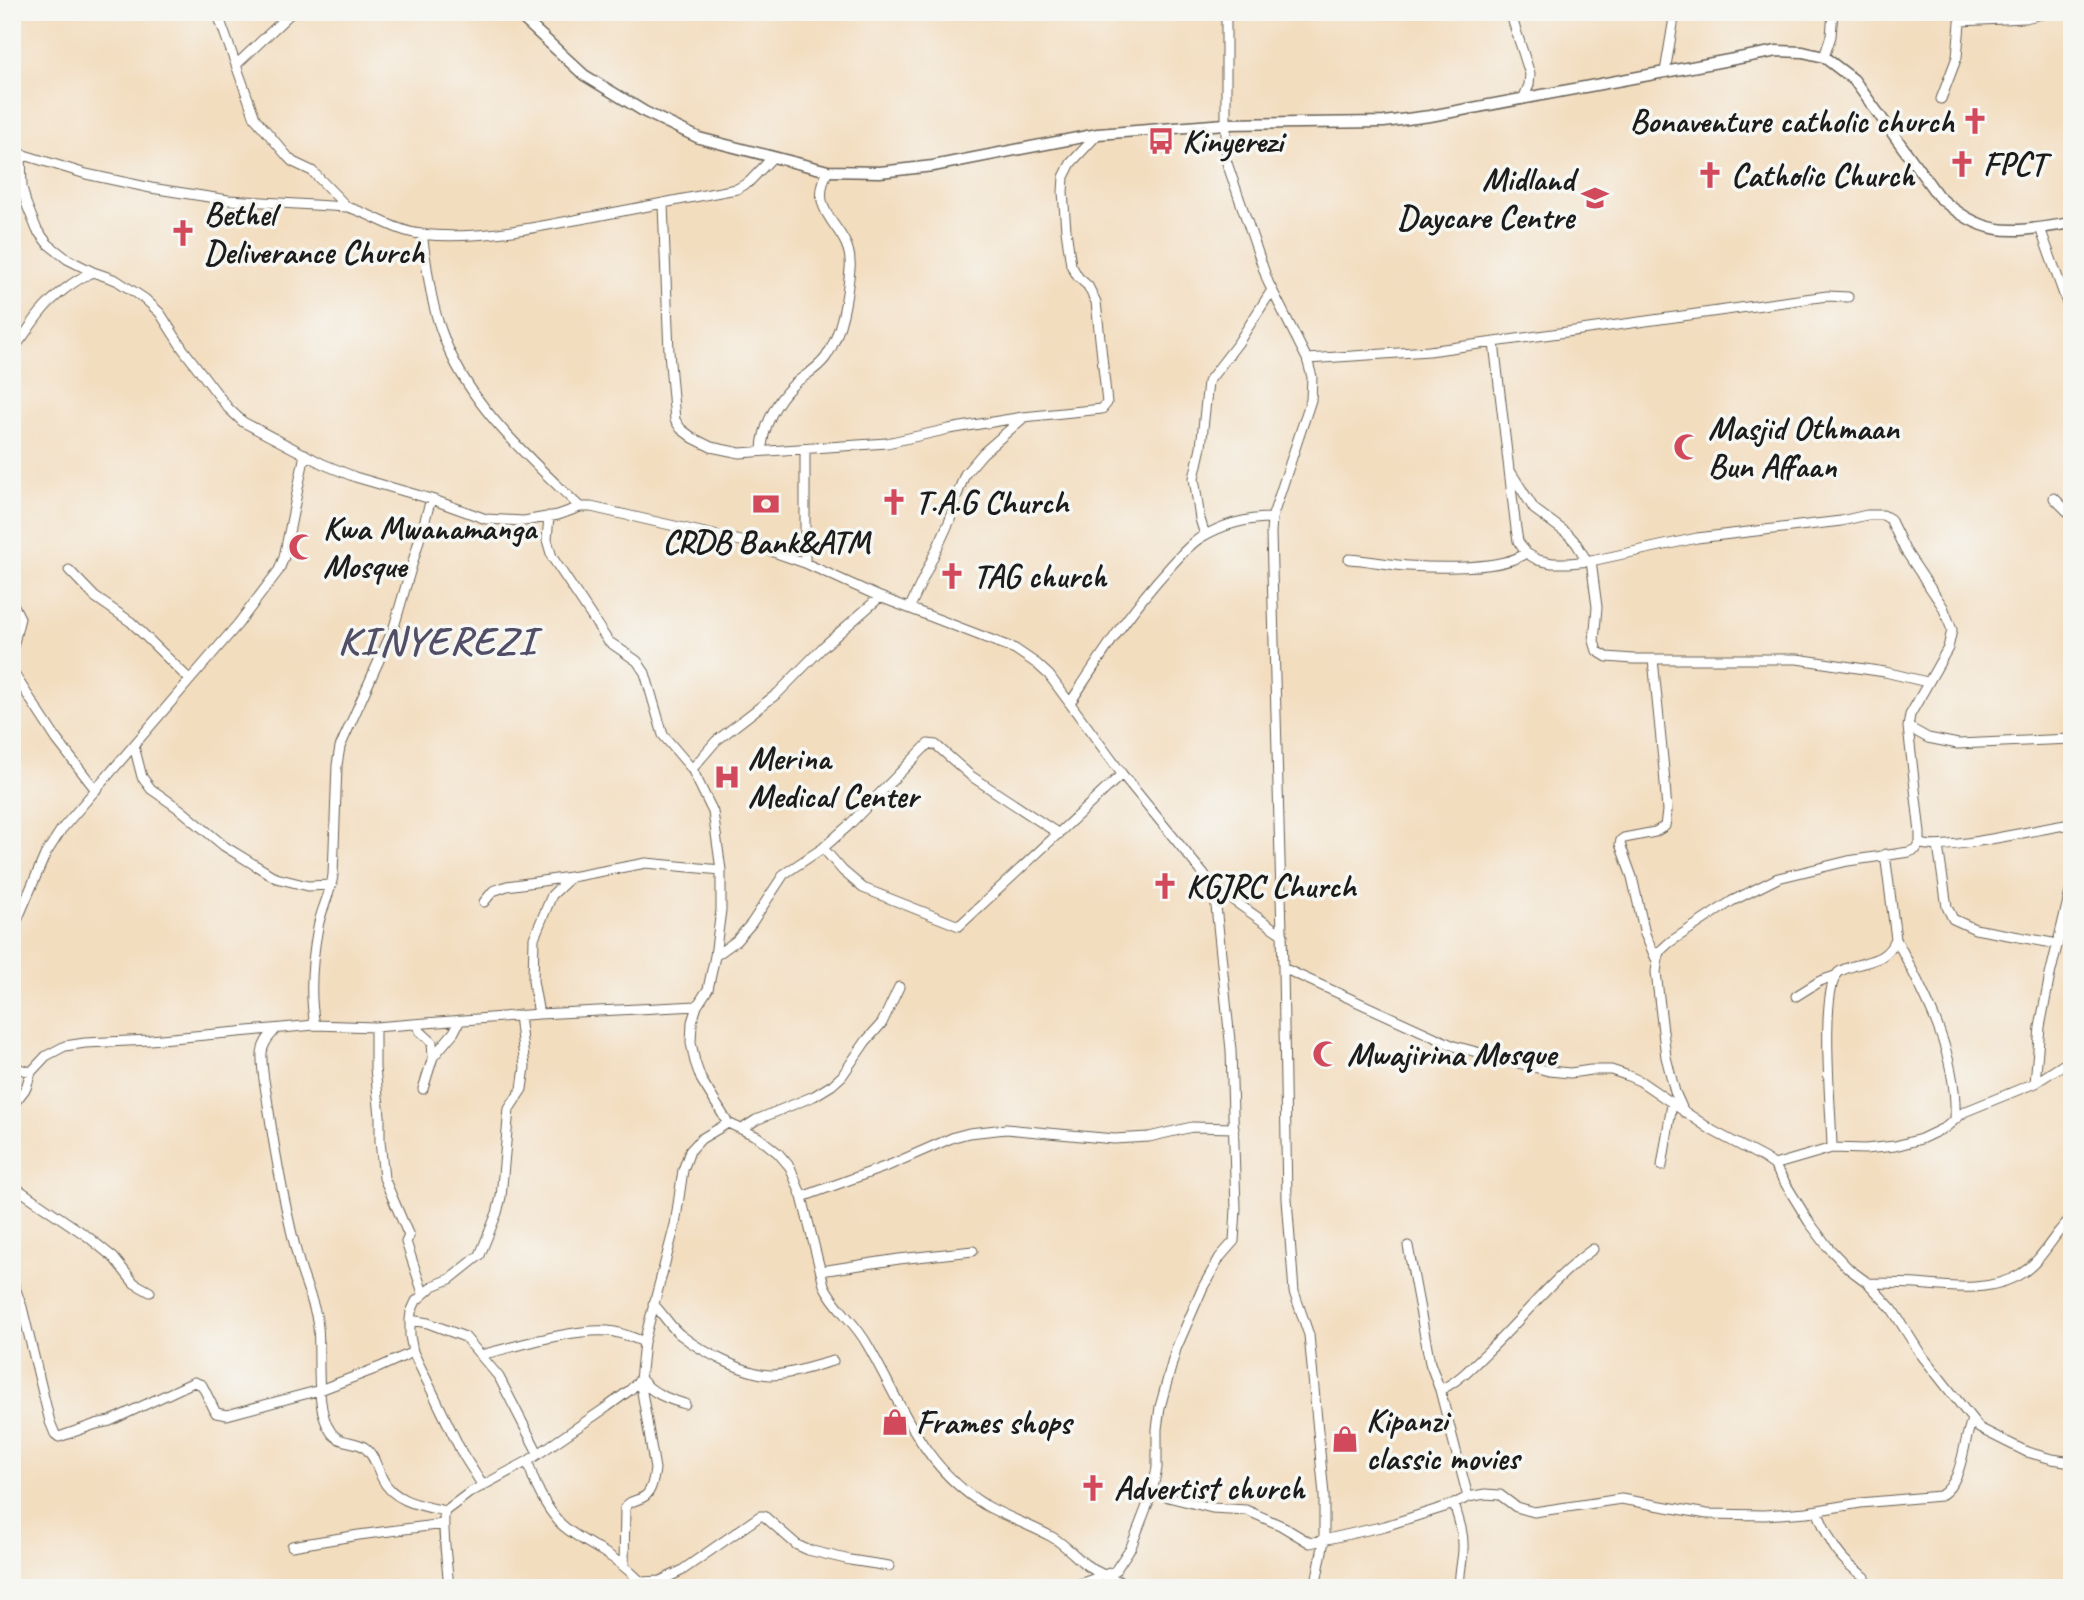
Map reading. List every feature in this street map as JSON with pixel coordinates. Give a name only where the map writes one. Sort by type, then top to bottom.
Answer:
[{"type":"street","points":[[217,12],[254,118],[293,162],[312,171],[347,207]]},
{"type":"street","points":[[236,65],[292,12]]},
{"type":"street","points":[[516,12],[584,75],[645,112],[699,138],[828,171],[880,172],[933,166],[1098,134],[1225,124],[1384,122],[1430,116],[1777,51],[1802,52],[1824,57],[1854,80],[1938,196],[1971,222],[2013,232],[2072,223]]},
{"type":"street","points":[[1226,12],[1226,160],[1272,290],[1307,359],[1312,377],[1311,400],[1272,518],[1271,593],[1291,1266],[1294,1292],[1310,1335],[1324,1494],[1324,1541],[1315,1588]]},
{"type":"street","points":[[1510,12],[1530,74],[1523,99]]},
{"type":"street","points":[[1665,72],[1675,12]]},
{"type":"street","points":[[1824,57],[1831,36],[1833,12]]},
{"type":"street","points":[[1941,99],[1957,57],[1960,17],[2025,18],[2051,12]]},
{"type":"street","points":[[663,204],[669,352],[675,420],[681,429],[711,447],[740,453],[887,443],[949,429],[1023,417],[1102,409],[1107,403],[1096,302],[1088,286],[1078,277],[1071,265],[1063,192],[1071,163],[1098,134]]},
{"type":"street","points":[[12,147],[21,154],[86,174],[200,196],[347,207],[400,229],[422,234],[477,235],[525,229],[737,189],[749,182],[772,158]]},
{"type":"street","points":[[21,154],[22,187],[26,203],[37,230],[48,244],[67,259],[116,280],[145,299],[160,313],[183,349],[243,422],[355,477],[431,499],[486,519],[524,521],[580,507],[591,507],[745,542],[805,563],[880,597],[1024,654],[1049,675],[1122,774],[1214,887],[1283,935]]},
{"type":"street","points":[[762,451],[762,440],[773,412],[794,384],[816,369],[827,356],[840,324],[850,260],[847,244],[824,209],[822,183],[828,171]]},
{"type":"street","points":[[12,197],[22,187]]},
{"type":"street","points":[[2040,228],[2072,317]]},
{"type":"street","points":[[422,234],[436,314],[441,332],[457,366],[496,424],[580,507]]},
{"type":"street","points":[[12,350],[51,301],[78,278],[93,272]]},
{"type":"street","points":[[1205,535],[1194,478],[1201,447],[1208,382],[1238,343],[1272,290]]},
{"type":"street","points":[[1307,359],[1429,351],[1827,296],[1848,297]]},
{"type":"street","points":[[1494,343],[1516,529],[1518,541],[1526,553],[1538,560],[1552,563],[1589,561],[1697,538],[1884,515],[1890,519],[1905,550],[1943,607],[1952,630],[1948,648],[1910,715],[1908,727],[1920,833],[1920,843],[1916,849],[1819,867],[1778,878],[1732,901],[1663,947],[1656,959]]},
{"type":"street","points":[[910,607],[950,520],[965,474],[983,453],[1023,417]]},
{"type":"street","points":[[805,449],[805,563]]},
{"type":"street","points":[[12,932],[17,910],[61,830],[238,624],[279,570],[305,454]]},
{"type":"street","points":[[1509,470],[1534,509],[1568,534],[1589,561],[1597,607],[1594,641],[1597,651],[1607,657],[1797,659],[1885,672],[1927,682]]},
{"type":"street","points":[[2054,498],[2072,516]]},
{"type":"street","points":[[315,1025],[312,986],[318,927],[332,885],[340,747],[391,636],[431,499]]},
{"type":"street","points":[[549,516],[547,540],[552,557],[608,641],[637,661],[645,673],[663,735],[692,769],[713,812],[721,870],[721,910],[708,989],[697,1006],[692,1021],[691,1043],[701,1079],[728,1123],[758,1137],[790,1167],[802,1197],[830,1298],[855,1325],[900,1408],[937,1464],[961,1488],[985,1505],[1054,1538],[1104,1576],[1138,1588]]},
{"type":"street","points":[[1070,703],[1135,606],[1198,539],[1235,522],[1272,518]]},
{"type":"street","points":[[1349,559],[1366,559],[1405,566],[1442,567],[1502,563],[1526,553]]},
{"type":"street","points":[[69,570],[94,597],[131,622],[190,680]]},
{"type":"street","points":[[692,769],[716,741],[778,692],[824,646],[880,597]]},
{"type":"street","points":[[12,603],[20,618],[12,651]]},
{"type":"street","points":[[1653,659],[1664,769],[1667,811],[1665,826],[1654,832],[1624,838],[1620,844],[1632,877],[1645,934],[1656,959],[1666,1057],[1675,1092],[1684,1112]]},
{"type":"street","points":[[12,671],[57,740],[96,790]]},
{"type":"street","points":[[1908,727],[1928,738],[1958,744],[2072,739]]},
{"type":"street","points":[[715,956],[736,941],[751,924],[784,874],[823,848],[875,800],[930,743],[936,745],[971,776],[1059,834]]},
{"type":"street","points":[[134,746],[142,777],[151,789],[251,865],[276,878],[308,886],[332,885]]},
{"type":"street","points":[[823,848],[843,871],[863,888],[959,926],[1122,774]]},
{"type":"street","points":[[1920,843],[1924,846],[1938,846],[2072,824]]},
{"type":"street","points":[[1938,846],[1947,907],[1953,919],[1975,929],[2058,944]]},
{"type":"street","points":[[1885,854],[1896,939],[1923,993],[1948,1056],[1955,1088],[1955,1119]]},
{"type":"street","points":[[484,902],[493,891],[507,887],[646,863],[721,870]]},
{"type":"street","points":[[539,1013],[533,981],[534,937],[552,895],[571,877]]},
{"type":"street","points":[[2035,1083],[2040,1027],[2072,884]]},
{"type":"street","points":[[1069,1588],[1115,1571],[1130,1547],[1152,1493],[1157,1468],[1160,1407],[1172,1359],[1203,1287],[1220,1257],[1234,1241],[1236,1209],[1231,1050],[1214,887]]},
{"type":"street","points":[[1796,996],[1843,969],[1882,957],[1891,949],[1896,939]]},
{"type":"street","points":[[1283,968],[1454,1046],[1549,1071],[1570,1073],[1591,1069],[1611,1070],[1640,1081],[1713,1131],[1764,1158],[1774,1166],[1828,1247],[1892,1309],[1920,1353],[1979,1428],[2027,1452],[2072,1462]]},
{"type":"street","points":[[1832,1148],[1828,1026],[1830,991],[1835,976]]},
{"type":"street","points":[[742,1129],[756,1120],[814,1096],[842,1076],[882,1023],[899,987]]},
{"type":"street","points":[[12,1106],[26,1088],[31,1072],[46,1056],[65,1046],[85,1043],[315,1025],[375,1027],[539,1013],[697,1006]]},
{"type":"street","points":[[483,1486],[462,1453],[413,1352],[410,1320],[411,1312],[423,1293],[450,1279],[480,1255],[497,1213],[509,1109],[522,1089],[525,1067],[519,1015]]},
{"type":"street","points":[[433,1057],[454,1032],[460,1020]]},
{"type":"street","points":[[417,1024],[422,1034],[432,1042],[433,1057],[423,1089]]},
{"type":"street","points":[[375,1027],[374,1068],[384,1178],[409,1236],[406,1242],[423,1293]]},
{"type":"street","points":[[275,1030],[266,1041],[262,1052],[263,1071],[276,1164],[318,1327],[320,1390],[326,1422],[330,1432],[342,1441],[363,1446],[376,1461],[383,1481],[394,1495],[445,1511]]},
{"type":"street","points":[[1774,1166],[1832,1148],[1895,1146],[1922,1139],[1945,1127],[1964,1112],[2035,1083],[2072,1059]]},
{"type":"street","points":[[12,1067],[31,1072]]},
{"type":"street","points":[[1662,1166],[1672,1104]]},
{"type":"street","points":[[624,1566],[625,1508],[631,1501],[647,1494],[654,1478],[653,1452],[640,1379],[644,1342],[674,1224],[683,1170],[690,1151],[701,1139],[728,1123]]},
{"type":"street","points":[[802,1197],[890,1165],[954,1137],[977,1132],[1006,1129],[1114,1139],[1149,1137],[1192,1127],[1234,1128]]},
{"type":"street","points":[[12,1185],[87,1236],[114,1258],[134,1283],[150,1292]]},
{"type":"street","points":[[1868,1283],[1951,1288],[2004,1282],[2023,1273],[2038,1258],[2060,1227],[2072,1217]]},
{"type":"street","points":[[1408,1246],[1430,1363],[1440,1390],[1468,1497]]},
{"type":"street","points":[[1440,1390],[1469,1370],[1553,1282],[1593,1248]]},
{"type":"street","points":[[821,1271],[973,1251]]},
{"type":"street","points":[[12,1279],[22,1307],[50,1422],[59,1437],[110,1421],[194,1382],[202,1385],[216,1413],[227,1415],[320,1390],[413,1352]]},
{"type":"street","points":[[653,1304],[681,1336],[746,1369],[770,1375],[833,1361]]},
{"type":"street","points":[[410,1320],[428,1323],[466,1337],[499,1377],[538,1453]]},
{"type":"street","points":[[480,1355],[570,1334],[594,1332],[617,1333],[644,1342]]},
{"type":"street","points":[[640,1379],[650,1389],[685,1404]]},
{"type":"street","points":[[449,1588],[443,1524],[445,1511],[469,1493],[528,1461],[607,1407],[640,1379]]},
{"type":"street","points":[[1152,1493],[1212,1508],[1246,1510],[1310,1543],[1385,1526],[1468,1497],[1494,1494],[1516,1507],[1534,1512],[1621,1499],[1707,1514],[1765,1515],[1817,1511],[1860,1503],[1940,1496],[1949,1490],[1956,1479],[1972,1420]]},
{"type":"street","points":[[528,1461],[538,1488],[562,1524],[624,1566],[641,1582],[660,1581],[681,1571],[764,1516],[797,1545],[808,1550],[889,1566]]},
{"type":"street","points":[[1454,1504],[1463,1544],[1460,1588]]},
{"type":"street","points":[[1817,1511],[1835,1550],[1847,1564],[1865,1577]]},
{"type":"street","points":[[292,1546],[443,1524]]},
{"type":"waterway","points":[[12,1573],[21,1588]]},
{"type":"place","name":"Bonaventure catholic church","points":[[1975,121]]},
{"type":"place","name":"Kinyerezi","points":[[1161,141]]},
{"type":"place","name":"FPCT","points":[[1962,164]]},
{"type":"place","name":"Catholic Church","points":[[1710,175]]},
{"type":"place","name":"Midland Daycare Centre","points":[[1595,198]]},
{"type":"place","name":"Bethel Deliverance Church","points":[[183,233]]},
{"type":"place","name":"Masjid Othmaan Bun Affaan","points":[[1687,447]]},
{"type":"place","name":"T.A.G Church","points":[[894,502]]},
{"type":"place","name":"CRDB Bank&ATM","points":[[766,504]]},
{"type":"place","name":"Kwa Mwanamanga Mosque","points":[[302,547]]},
{"type":"place","name":"TAG church","points":[[952,576]]},
{"type":"place","name":"Merina Medical Center","points":[[727,777]]},
{"type":"place","name":"KGJRC Church","points":[[1165,886]]},
{"type":"place","name":"Mwajirina Mosque","points":[[1326,1054]]},
{"type":"place","name":"Frames shops","points":[[895,1422]]},
{"type":"place","name":"Kipanzi classic movies","points":[[1345,1439]]},
{"type":"place","name":"Advertist church","points":[[1093,1488]]},
{"type":"district","name":"KINYEREZI","points":[[437,641]]}]
